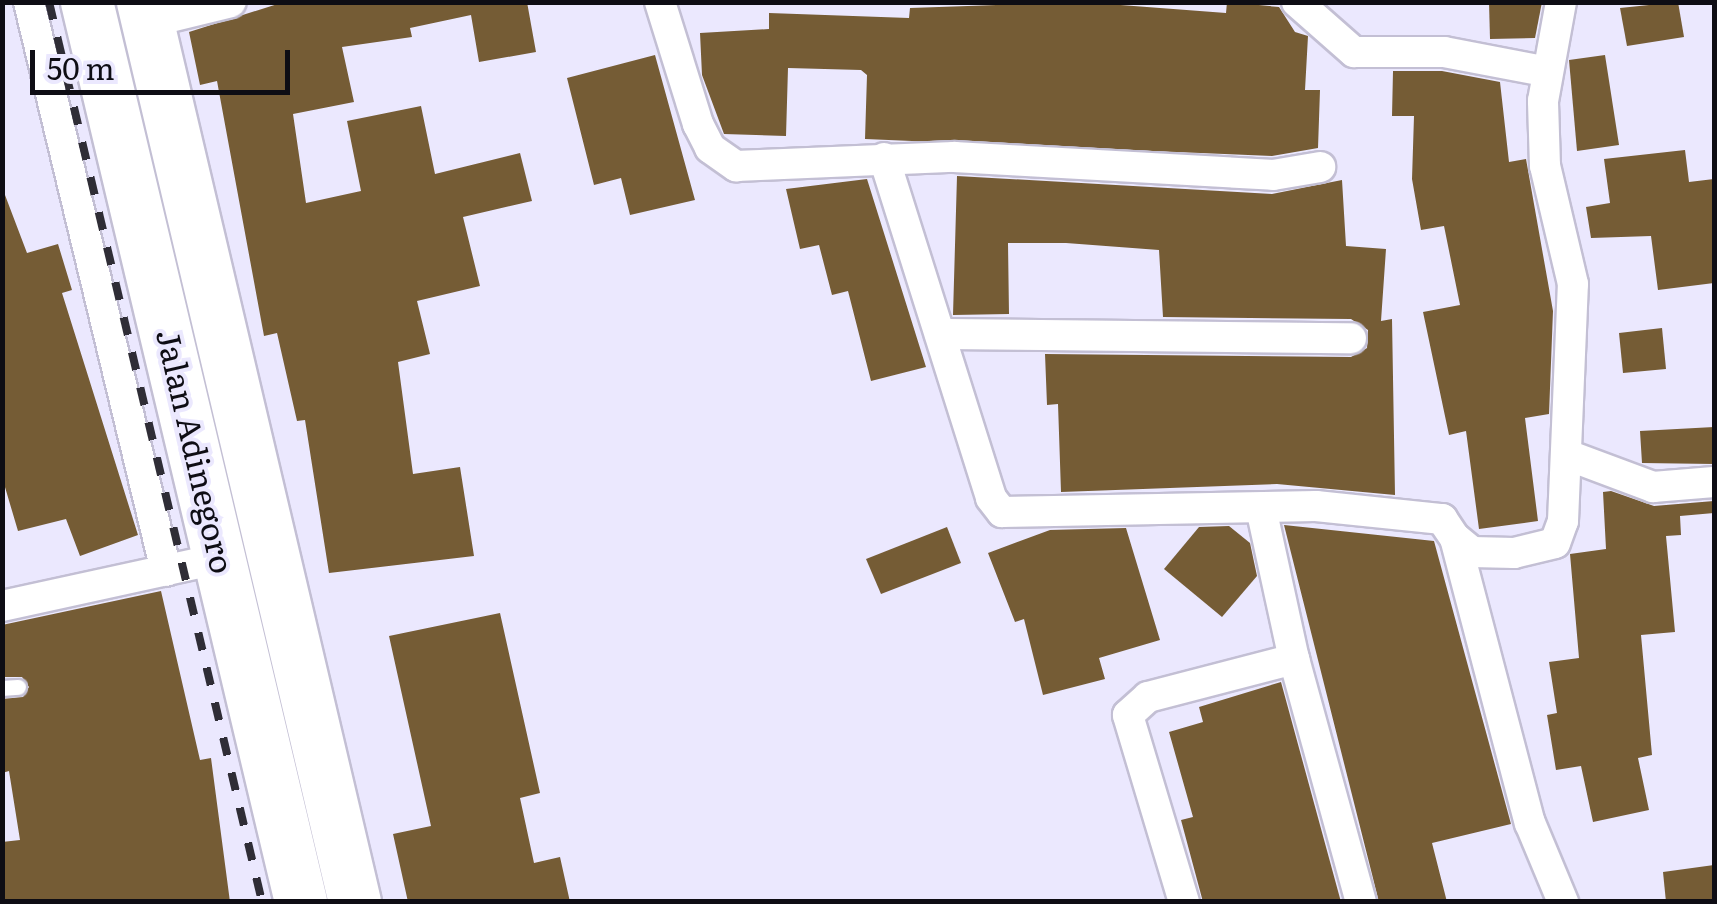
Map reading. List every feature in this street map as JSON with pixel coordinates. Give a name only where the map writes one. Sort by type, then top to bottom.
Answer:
[{"type":"highway","name":"Jalan Adinegoro","points":[[87,2],[224,558],[301,902]]},
{"type":"highway","name":"Jalan Adinegoro","points":[[146,12],[354,902]]},
{"type":"street","points":[[29,2],[166,572]]},
{"type":"street","points":[[146,12],[231,2]]},
{"type":"street","points":[[660,2],[698,124],[722,160],[754,168],[884,158],[1272,175],[1320,167]]},
{"type":"street","points":[[1297,2],[1354,52],[1444,52],[1544,71]]},
{"type":"street","points":[[884,158],[991,498],[1002,512],[1261,508],[1405,512],[1442,519],[1455,538],[1472,552],[1514,553],[1556,543],[1570,456],[1573,284],[1545,166],[1544,71],[1561,2]]},
{"type":"street","points":[[940,334],[1351,338]]},
{"type":"street","points":[[1570,456],[1654,487],[1714,482]]},
{"type":"street","points":[[1261,508],[1294,659],[1361,902]]},
{"type":"street","points":[[1455,538],[1530,824],[1563,902]]},
{"type":"street","points":[[2,606],[224,558]]},
{"type":"street","points":[[1184,902],[1128,715],[1148,696],[1294,659]]},
{"type":"building","points":[[284,2],[527,2],[536,52],[479,62],[471,15],[410,28],[412,37],[342,47],[354,102],[293,114],[306,203],[361,191],[347,121],[421,106],[435,174],[520,153],[532,201],[463,217],[480,286],[417,301],[430,354],[398,362],[413,474],[460,467],[474,556],[329,573],[305,420],[297,421],[277,333],[264,336],[217,81],[200,85],[189,32]]},
{"type":"building","points":[[1081,2],[1226,13],[1227,2],[1279,7],[1295,32],[1308,36],[1305,90],[1320,90],[1318,148],[1272,156],[865,139],[867,75],[861,70],[788,68],[786,136],[724,134],[702,75],[700,33],[769,29],[769,13],[909,18],[910,8]]},
{"type":"building","points":[[1489,2],[1542,2],[1535,38],[1490,39]]},
{"type":"building","points":[[1678,2],[1684,37],[1627,46],[1620,8]]},
{"type":"building","points":[[655,55],[695,200],[630,215],[621,178],[594,185],[567,78]]},
{"type":"building","points":[[1605,55],[1619,145],[1577,151],[1569,60]]},
{"type":"building","points":[[1393,71],[1442,71],[1500,82],[1509,162],[1526,159],[1553,311],[1549,414],[1525,418],[1538,521],[1479,529],[1466,431],[1449,435],[1423,312],[1460,305],[1444,226],[1421,230],[1412,179],[1414,116],[1392,116]]},
{"type":"building","points":[[1685,150],[1689,182],[1714,179],[1714,283],[1658,290],[1651,236],[1591,238],[1586,207],[1610,203],[1604,159]]},
{"type":"building","points":[[957,176],[1272,194],[1342,180],[1346,246],[1386,249],[1381,321],[1392,319],[1395,495],[1277,484],[1061,492],[1058,404],[1047,405],[1045,354],[1351,357],[1367,348],[1368,330],[1351,319],[1163,317],[1159,250],[1066,243],[1008,243],[1009,314],[953,315]]},
{"type":"building","points":[[867,179],[926,367],[871,381],[848,291],[832,295],[819,245],[800,249],[786,189]]},
{"type":"building","points":[[5,195],[27,253],[58,244],[72,290],[62,293],[138,535],[80,556],[66,519],[18,531],[2,477]]},
{"type":"building","points":[[1662,328],[1666,369],[1623,373],[1619,333]]},
{"type":"building","points":[[1714,427],[1714,464],[1642,463],[1640,431]]},
{"type":"building","points":[[1611,491],[1654,506],[1714,501],[1714,513],[1680,516],[1681,535],[1666,536],[1675,632],[1641,635],[1652,755],[1638,758],[1649,810],[1593,822],[1581,766],[1556,770],[1547,715],[1557,713],[1549,662],[1579,658],[1570,554],[1606,549],[1603,492]]},
{"type":"building","points":[[1284,525],[1434,541],[1511,824],[1432,843],[1447,902],[1379,902]]},
{"type":"building","points":[[1229,526],[1250,543],[1257,576],[1222,617],[1164,569],[1199,527]]},
{"type":"building","points":[[947,527],[961,563],[881,594],[866,559]]},
{"type":"building","points":[[1126,528],[1160,640],[1099,658],[1105,679],[1043,695],[1024,619],[1015,622],[988,553],[1050,530]]},
{"type":"building","points":[[161,591],[200,760],[211,758],[230,902],[2,902],[2,842],[20,840],[9,771],[2,773],[2,699],[23,697],[29,687],[22,677],[2,677],[2,625]]},
{"type":"building","points":[[500,613],[540,793],[520,798],[534,863],[560,857],[570,902],[408,902],[393,834],[431,826],[389,636]]},
{"type":"building","points":[[1281,682],[1341,902],[1203,902],[1181,820],[1193,817],[1169,732],[1203,722],[1199,707]]},
{"type":"building","points":[[1714,865],[1714,902],[1666,902],[1663,872]]},
{"type":"railway","points":[[49,2],[262,902]]}]
